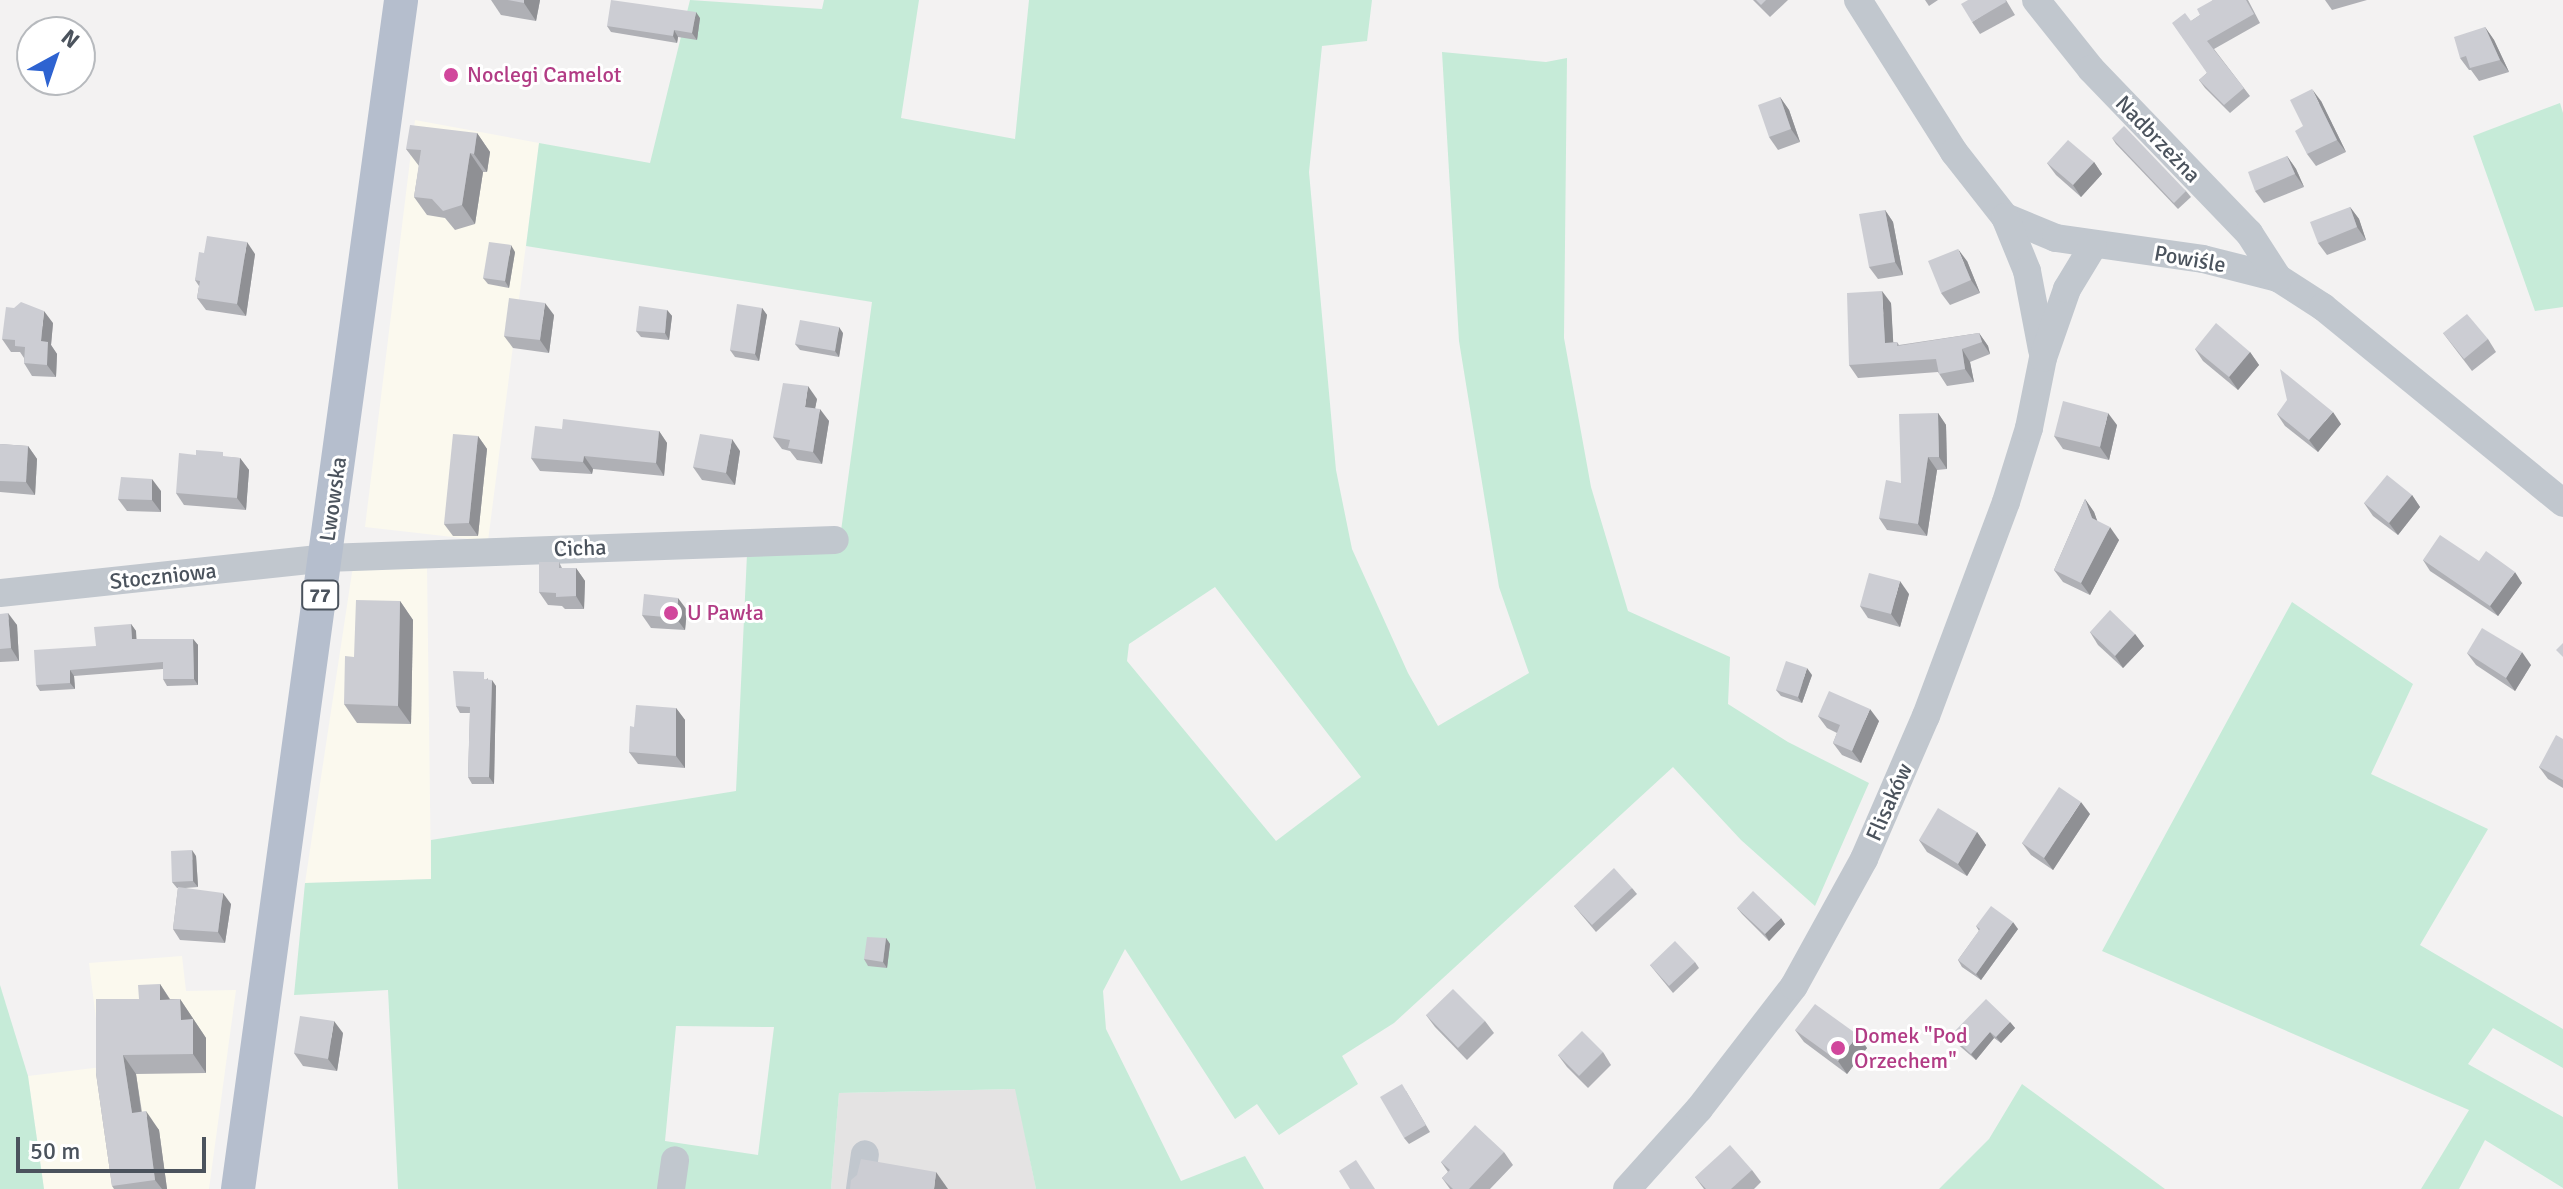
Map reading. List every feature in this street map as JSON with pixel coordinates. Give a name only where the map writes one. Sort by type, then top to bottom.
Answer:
[{"type":"main road","name":"Lwowska","points":[[238,1189],[401,0]]},
{"type":"street","name":"Powiśle","points":[[1858,0],[1954,152],[2005,217],[2056,238],[2093,246],[2203,259],[2278,278],[2323,307],[2563,503]]},
{"type":"street","name":"Nadbrzeżna","points":[[2036,0],[2091,69],[2249,233],[2278,278]]},
{"type":"street","name":"Flisaków","points":[[2005,217],[2027,271],[2043,358]]},
{"type":"street","name":"Flisaków","points":[[1627,1189],[1699,1109],[1794,986],[1864,859],[1926,716],[2006,502],[2029,428],[2043,358],[2067,289],[2093,246]]},
{"type":"street","name":"Cicha","points":[[325,558],[835,540]]},
{"type":"street","name":"Stoczniowa","points":[[0,593],[325,558]]},
{"type":"street","points":[[860,1189],[865,1154]]},
{"type":"street","points":[[671,1189],[675,1160]]},
{"type":"shaded area","points":[[415,120],[539,143],[488,541],[365,527]]},
{"type":"shaded area","points":[[353,566],[427,566],[431,879],[305,883]]},
{"type":"shaded area","points":[[182,956],[186,991],[236,990],[209,1189],[44,1189],[28,1076],[102,1067],[89,963]]},
{"type":"shaded area","points":[[1016,1089],[1036,1189],[831,1189],[839,1093]]},
{"type":"green space","points":[[690,0],[822,9],[824,0],[919,0],[901,118],[1015,139],[1029,0],[1372,0],[1367,41],[1322,46],[1309,172],[1336,470],[1352,549],[1408,673],[1438,726],[1529,673],[1499,587],[1459,341],[1442,52],[1546,62],[1567,58],[1564,338],[1591,487],[1628,611],[1730,657],[1728,704],[1788,742],[1869,783],[1815,906],[1741,840],[1673,767],[1394,1023],[1342,1056],[1358,1084],[1279,1135],[1257,1104],[1235,1119],[1125,949],[1103,991],[1106,1029],[1181,1181],[1245,1156],[1264,1189],[1036,1189],[1015,1089],[839,1093],[831,1189],[398,1189],[388,990],[294,995],[305,883],[431,879],[431,840],[736,791],[747,554],[841,531],[872,302],[526,246],[539,143],[650,163]],"holes":[[[1215,587],[1361,777],[1276,841],[1127,661],[1129,644]],[[676,1026],[774,1027],[758,1155],[665,1141]]]},
{"type":"green space","points":[[2560,103],[2563,113],[2563,307],[2535,311],[2473,136]]},
{"type":"green space","points":[[2292,602],[2413,684],[2371,774],[2488,829],[2420,945],[2563,1029],[2563,1068],[2493,1028],[2468,1064],[2563,1117],[2563,1188],[2485,1140],[2459,1189],[2421,1189],[2469,1110],[2102,951]]},
{"type":"green space","points":[[0,985],[28,1076],[44,1189],[0,1189]]},
{"type":"green space","points":[[2022,1084],[2165,1189],[1939,1189],[1989,1139]]},
{"type":"building","points":[[611,0],[696,12],[692,33],[674,30],[673,36],[607,26]]},
{"type":"building","points":[[1968,0],[2006,2],[1972,22],[1961,4]]},
{"type":"building","points":[[2213,0],[2246,0],[2254,14],[2207,41],[2244,88],[2224,105],[2199,80],[2207,73],[2172,23],[2185,13],[2191,21],[2200,15],[2197,9]]},
{"type":"building","points":[[2485,27],[2500,60],[2470,68],[2466,56],[2460,58],[2454,37]]},
{"type":"building","points":[[2312,89],[2337,140],[2307,154],[2295,131],[2303,126],[2290,100]]},
{"type":"building","points":[[1780,97],[1791,129],[1769,137],[1758,105]]},
{"type":"building","points":[[410,125],[477,133],[474,154],[470,153],[462,205],[443,211],[432,199],[414,197],[421,150],[406,149]]},
{"type":"building","points":[[2124,126],[2186,191],[2174,203],[2112,138]]},
{"type":"building","points":[[2068,140],[2094,162],[2073,185],[2047,163]]},
{"type":"building","points":[[2287,156],[2295,174],[2255,191],[2248,172]]},
{"type":"building","points":[[2350,207],[2357,227],[2318,243],[2310,222]]},
{"type":"building","points":[[1885,210],[1895,262],[1869,267],[1859,214]]},
{"type":"building","points":[[207,236],[247,242],[237,304],[197,298],[200,281],[195,280],[199,252],[204,253]]},
{"type":"building","points":[[489,242],[511,245],[505,281],[483,278]]},
{"type":"building","points":[[1958,249],[1971,280],[1941,293],[1928,261]]},
{"type":"building","points":[[1882,291],[1885,343],[1897,342],[1897,346],[1979,333],[1982,342],[1962,349],[1965,369],[1939,374],[1936,359],[1849,365],[1847,293]]},
{"type":"building","points":[[509,298],[545,303],[540,340],[504,336]]},
{"type":"building","points":[[21,302],[44,311],[41,341],[48,342],[47,365],[24,363],[25,347],[15,346],[15,340],[2,339],[6,307],[14,308]]},
{"type":"building","points":[[737,304],[762,308],[755,354],[730,350]]},
{"type":"building","points":[[639,306],[667,310],[665,333],[636,331]]},
{"type":"building","points":[[2467,314],[2488,339],[2464,359],[2443,333]]},
{"type":"building","points":[[800,320],[839,327],[835,351],[795,344]]},
{"type":"building","points":[[2216,323],[2250,352],[2229,377],[2195,349]]},
{"type":"building","points":[[2280,369],[2333,412],[2309,440],[2277,414],[2287,400]]},
{"type":"building","points":[[783,383],[808,386],[805,407],[820,409],[813,452],[788,448],[790,440],[773,437]]},
{"type":"building","points":[[2063,401],[2108,413],[2100,447],[2054,436]]},
{"type":"building","points":[[1938,413],[1939,457],[1928,457],[1918,524],[1879,518],[1886,480],[1901,483],[1899,414]]},
{"type":"building","points":[[563,419],[659,431],[656,463],[584,456],[583,462],[531,458],[535,426],[562,429]]},
{"type":"building","points":[[453,434],[478,436],[469,523],[444,524]]},
{"type":"building","points":[[700,434],[732,439],[726,473],[693,467]]},
{"type":"building","points":[[0,444],[28,446],[26,482],[0,481]]},
{"type":"building","points":[[196,450],[223,452],[223,456],[240,458],[237,498],[176,493],[179,453],[196,455]]},
{"type":"building","points":[[2387,475],[2412,495],[2389,523],[2364,503]]},
{"type":"building","points":[[121,477],[152,479],[152,500],[118,499]]},
{"type":"building","points":[[2085,499],[2092,518],[2110,527],[2081,583],[2054,570]]},
{"type":"building","points":[[2440,535],[2479,561],[2486,551],[2515,572],[2490,606],[2423,560]]},
{"type":"building","points":[[539,562],[559,562],[559,568],[576,568],[576,596],[556,597],[556,593],[539,592]]},
{"type":"building","points":[[1869,573],[1900,581],[1891,614],[1860,606]]},
{"type":"building","points":[[644,594],[678,598],[676,618],[642,615]]},
{"type":"building","points":[[356,600],[400,601],[398,706],[344,704],[345,656],[354,657]]},
{"type":"building","points":[[2110,610],[2135,634],[2115,656],[2090,632]]},
{"type":"building","points":[[8,613],[11,648],[0,649],[0,614]]},
{"type":"building","points":[[131,624],[132,639],[193,639],[194,679],[163,679],[163,662],[70,670],[70,683],[36,685],[34,650],[96,646],[94,627]]},
{"type":"building","points":[[2482,628],[2522,652],[2506,678],[2467,653]]},
{"type":"building","points":[[2563,643],[2563,657],[2556,650]]},
{"type":"building","points":[[1786,661],[1807,668],[1798,697],[1776,690]]},
{"type":"building","points":[[453,671],[484,672],[484,679],[492,680],[489,777],[468,777],[470,707],[456,706]]},
{"type":"building","points":[[1829,691],[1870,709],[1852,751],[1833,743],[1840,725],[1818,716]]},
{"type":"building","points":[[636,705],[676,708],[676,756],[629,752],[630,726],[634,727]]},
{"type":"building","points":[[2556,735],[2563,739],[2563,780],[2539,767]]},
{"type":"building","points":[[2059,787],[2081,802],[2044,858],[2022,843]]},
{"type":"building","points":[[1938,808],[1977,832],[1958,864],[1919,840]]},
{"type":"building","points":[[192,850],[193,881],[172,882],[171,851]]},
{"type":"building","points":[[1614,868],[1632,888],[1592,925],[1574,906]]},
{"type":"building","points":[[178,887],[223,893],[218,932],[173,929]]},
{"type":"building","points":[[1753,891],[1781,918],[1765,934],[1737,908]]},
{"type":"building","points":[[1991,906],[2013,922],[1976,974],[1958,960],[1980,929],[1976,926]]},
{"type":"building","points":[[867,937],[886,938],[883,962],[864,959]]},
{"type":"building","points":[[1675,941],[1695,962],[1669,986],[1650,965]]},
{"type":"building","points":[[160,984],[160,1000],[180,999],[181,1020],[193,1019],[193,1054],[123,1055],[132,1113],[146,1111],[155,1180],[112,1186],[96,1073],[96,999],[139,999],[138,985]]},
{"type":"building","points":[[1453,989],[1485,1021],[1458,1048],[1426,1015]]},
{"type":"building","points":[[1986,999],[2010,1022],[1996,1037],[1990,1032],[1971,1054],[1951,1035]]},
{"type":"building","points":[[1815,1004],[1858,1035],[1838,1061],[1795,1030]]},
{"type":"building","points":[[300,1016],[334,1021],[328,1059],[294,1053]]},
{"type":"building","points":[[1582,1031],[1603,1052],[1579,1076],[1558,1055]]},
{"type":"building","points":[[1402,1084],[1426,1125],[1404,1138],[1380,1097]]},
{"type":"building","points":[[1475,1125],[1504,1152],[1469,1189],[1453,1189],[1442,1178],[1450,1170],[1441,1162]]},
{"type":"building","points":[[1730,1145],[1752,1170],[1731,1189],[1706,1189],[1695,1177]]},
{"type":"building","points":[[861,1159],[936,1172],[934,1189],[850,1189]]},
{"type":"building","points":[[1356,1160],[1375,1189],[1350,1189],[1339,1171]]},
{"type":"place","name":"Noclegi Camelot","points":[[451,75]]},
{"type":"place","name":"U Pawła","points":[[671,613]]},
{"type":"place","name":"Domek \"Pod Orzechem\"","points":[[1838,1048]]}]
